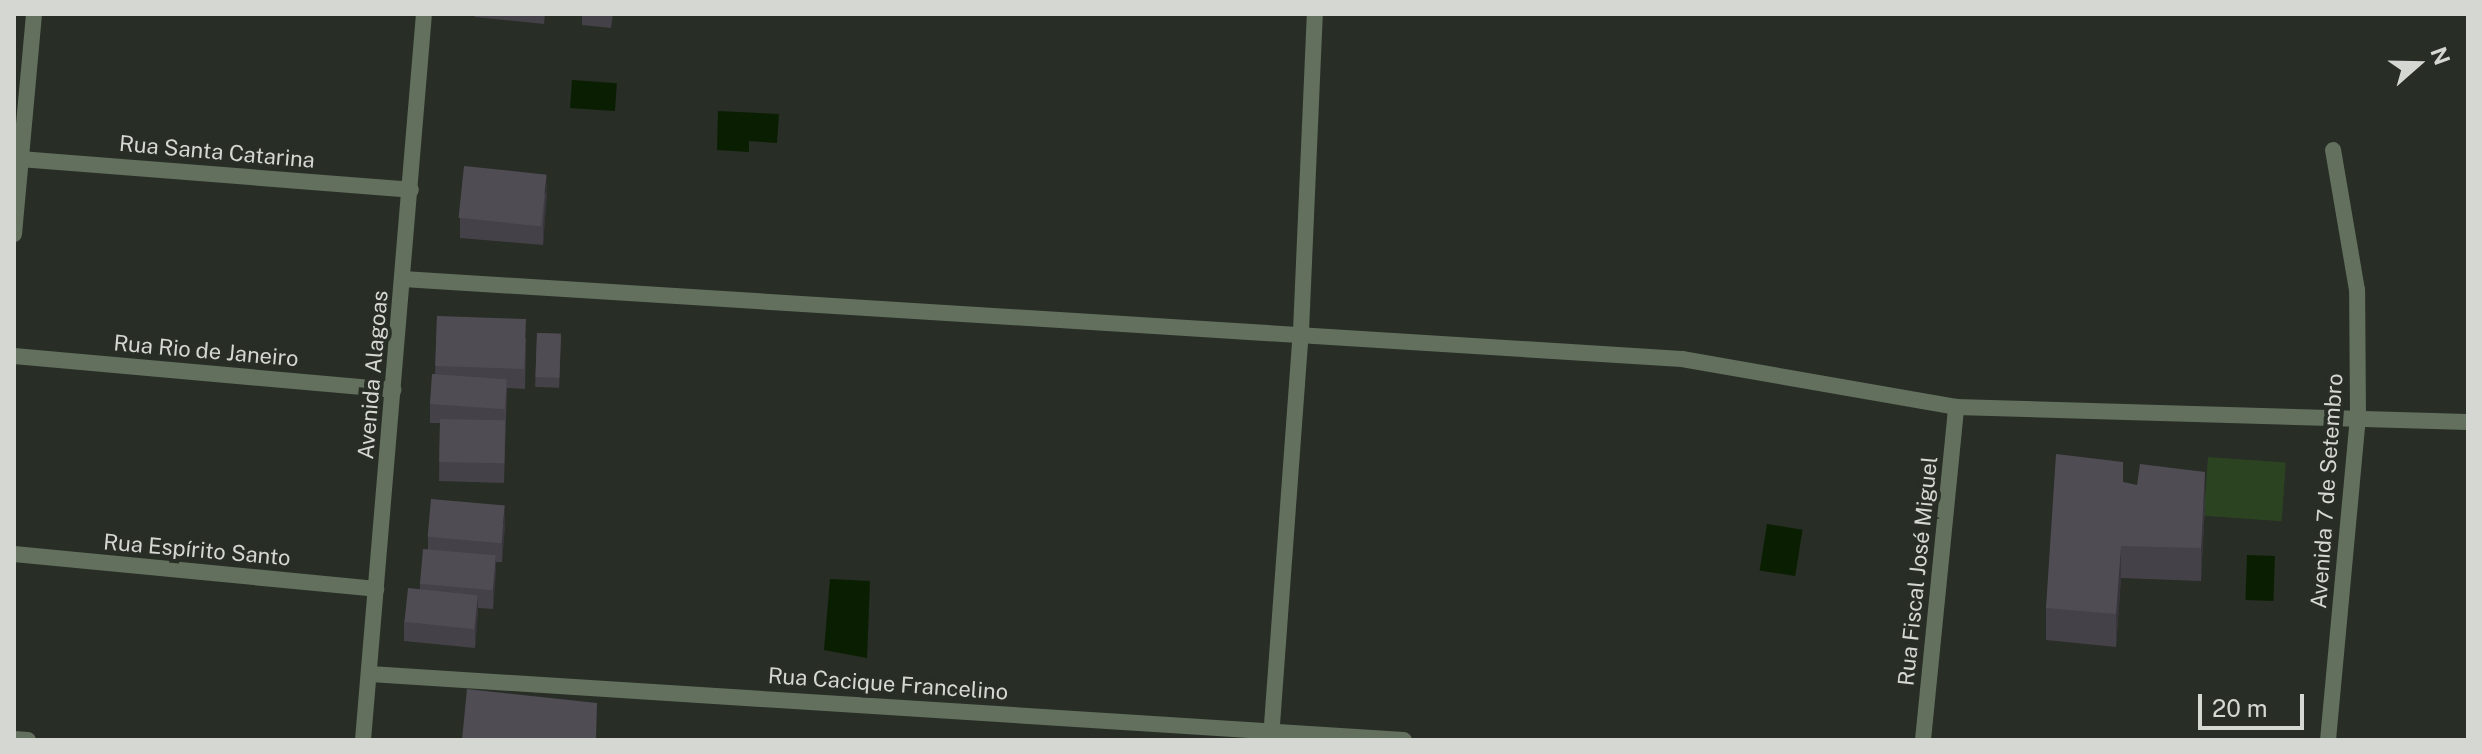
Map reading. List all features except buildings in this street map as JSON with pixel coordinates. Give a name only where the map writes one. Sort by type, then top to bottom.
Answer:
[{"type":"street","points":[[14,234],[34,14]]},
{"type":"street","name":"Avenida Alagoas","points":[[363,740],[424,14]]},
{"type":"street","points":[[1271,735],[1301,331],[1315,14]]},
{"type":"street","name":"Avenida 7 de Setembro","points":[[2328,740],[2358,418],[2357,290],[2333,150]]},
{"type":"street","name":"Rua Santa Catarina","points":[[20,159],[411,190]]},
{"type":"street","points":[[403,279],[1301,331],[1682,359],[1956,407],[2468,422]]},
{"type":"street","name":"Rua Rio de Janeiro","points":[[14,356],[393,390]]},
{"type":"street","name":"Rua Fiscal José Miguel","points":[[1923,740],[1956,407]]},
{"type":"street","name":"Rua Espírito Santo","points":[[14,554],[376,589]]},
{"type":"street","name":"Rua Cacique Francelino","points":[[370,674],[1271,735],[1404,740]]},
{"type":"street","points":[[14,739],[28,740]]},
{"type":"shaded area","points":[[572,80],[617,83],[615,111],[570,108]]},
{"type":"shaded area","points":[[718,111],[779,114],[777,143],[749,141],[749,152],[717,150]]},
{"type":"shaded area","points":[[2208,457],[2286,462],[2282,521],[2204,516]]},
{"type":"shaded area","points":[[1767,524],[1803,530],[1795,576],[1760,570]]},
{"type":"shaded area","points":[[2247,555],[2275,556],[2273,601],[2245,600]]},
{"type":"shaded area","points":[[830,579],[870,581],[867,658],[824,650]]}]
